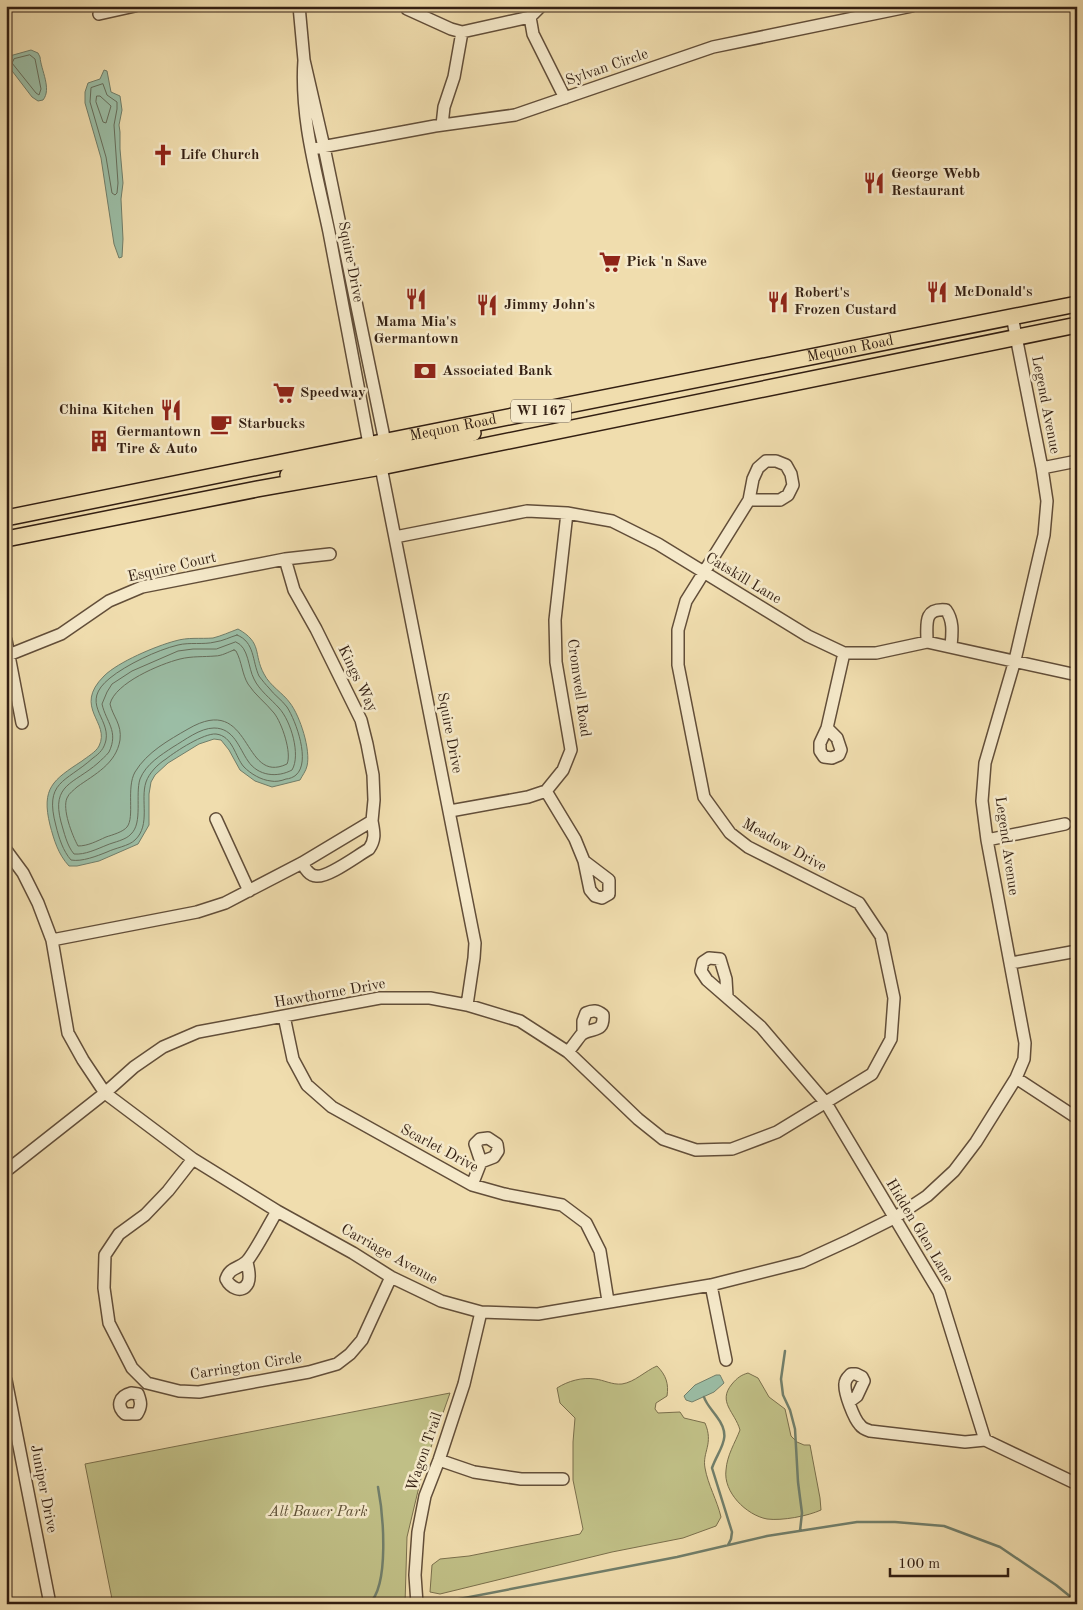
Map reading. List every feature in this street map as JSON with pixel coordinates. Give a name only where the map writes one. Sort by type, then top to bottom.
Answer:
[{"type":"main road","name":"Mequon Road","points":[[385,442],[1077,304]]},
{"type":"main road","name":"Mequon Road","points":[[6,539],[257,489],[381,467],[1077,326]]},
{"type":"main road","points":[[381,467],[391,454],[400,450],[443,442],[514,417]]},
{"type":"main road","points":[[9,519],[372,449],[379,450],[385,442]]},
{"type":"main road","points":[[257,489],[286,476],[314,467],[360,458],[372,449]]},
{"type":"main road","points":[[49,510],[53,529]]},
{"type":"street","points":[[99,14],[135,6]]},
{"type":"street","name":"Squire Drive","points":[[299,6],[304,60],[324,147],[385,442],[381,467]]},
{"type":"street","points":[[407,8],[451,29],[462,32],[530,17],[541,6]]},
{"type":"street","name":"Sylvan Circle","points":[[311,150],[442,125],[515,115],[713,47],[912,6]]},
{"type":"street","points":[[530,17],[533,34],[565,98]]},
{"type":"street","points":[[442,125],[444,108],[454,77],[462,32]]},
{"type":"street","name":"Squire Drive","points":[[304,60],[303,104],[311,150],[372,449],[381,467],[450,811],[474,943],[474,958],[467,1005]]},
{"type":"street","name":"Legend Avenue","points":[[894,1218],[927,1196],[954,1171],[976,1142],[1016,1078],[1024,1060],[1025,1043],[1012,963],[987,840],[982,801],[985,763],[1015,660],[1044,535],[1047,501],[1012,316]]},
{"type":"street","points":[[1042,468],[1077,460]]},
{"type":"street","name":"Meadow Drive","points":[[749,500],[686,601],[678,630],[678,665],[704,797],[730,833],[748,846],[859,903],[881,936],[894,998],[891,1039],[872,1074],[826,1103]]},
{"type":"street","name":"Catskill Lane","points":[[395,537],[527,511],[568,513],[612,521],[658,544],[808,636],[844,653],[876,653],[926,642],[1077,675]]},
{"type":"street","name":"Cromwell Road","points":[[546,791],[563,770],[571,750],[556,662],[555,620],[568,513]]},
{"type":"street","name":"Esquire Court","points":[[8,656],[61,634],[109,601],[142,587],[285,559],[330,554]]},
{"type":"street","name":"Kings Way","points":[[285,559],[294,590],[316,629],[361,720],[373,775],[374,800],[372,821],[375,837],[370,849],[325,875],[312,875],[302,863]]},
{"type":"street","points":[[926,642],[927,619],[931,612],[938,609],[946,610],[951,616],[951,647]]},
{"type":"street","points":[[6,640],[22,723]]},
{"type":"street","points":[[828,728],[844,653]]},
{"type":"street","points":[[450,811],[528,797],[546,791],[575,839],[584,861]]},
{"type":"street","points":[[216,819],[249,891]]},
{"type":"street","points":[[52,940],[197,912],[225,903],[302,863],[372,821]]},
{"type":"street","points":[[987,840],[1065,824]]},
{"type":"street","name":"Carriage Avenue","points":[[6,850],[24,873],[52,940],[68,1033],[105,1093],[193,1160],[391,1277],[441,1301],[481,1312],[538,1314],[571,1310],[608,1301],[711,1286],[802,1262],[894,1218]]},
{"type":"street","points":[[1012,963],[1077,951]]},
{"type":"street","name":"Hidden Glen Lane","points":[[727,996],[761,1027],[826,1103],[939,1292],[985,1440]]},
{"type":"street","name":"Hawthorne Drive","points":[[6,1171],[105,1093],[134,1067],[163,1048],[198,1032],[380,998],[430,998],[467,1005],[520,1021],[568,1052],[638,1120],[663,1139],[696,1150],[732,1149],[777,1132],[826,1103]]},
{"type":"street","name":"Scarlet Drive","points":[[284,1016],[293,1059],[307,1085],[332,1108],[472,1185],[504,1194],[562,1205],[586,1224],[600,1250],[608,1301]]},
{"type":"street","points":[[568,1052],[583,1033]]},
{"type":"street","points":[[1016,1078],[1077,1118]]},
{"type":"street","points":[[138,1394],[147,1384],[132,1368],[109,1323],[104,1288],[105,1255],[120,1234],[145,1214],[168,1191],[193,1160]]},
{"type":"street","points":[[472,1185],[481,1162]]},
{"type":"street","points":[[247,1262],[277,1211]]},
{"type":"street","name":"Carrington Circle","points":[[147,1384],[178,1391],[199,1392],[309,1372],[337,1364],[350,1354],[362,1340],[391,1277]]},
{"type":"street","points":[[711,1286],[726,1360]]},
{"type":"street","name":"Wagon Trail","points":[[417,1600],[415,1575],[418,1532],[425,1496],[464,1384],[481,1312]]},
{"type":"street","name":"Juniper Drive","points":[[6,1380],[8,1398],[50,1604]]},
{"type":"street","points":[[849,1402],[860,1425],[870,1431],[965,1442],[985,1440],[1077,1484]]},
{"type":"street","points":[[438,1460],[474,1472],[521,1479],[563,1479]]},
{"type":"green space","points":[[657,1366],[665,1376],[668,1388],[667,1396],[656,1403],[655,1409],[658,1413],[680,1412],[684,1418],[705,1423],[708,1442],[705,1468],[721,1517],[716,1526],[683,1538],[612,1552],[440,1594],[430,1592],[432,1565],[440,1559],[469,1556],[580,1534],[583,1529],[573,1480],[575,1418],[560,1403],[557,1388],[580,1379],[595,1379],[622,1384]]},
{"type":"green space","points":[[748,1373],[758,1378],[769,1397],[785,1409],[791,1436],[797,1442],[810,1445],[821,1510],[795,1518],[767,1519],[759,1517],[744,1508],[732,1494],[726,1478],[726,1470],[730,1454],[740,1430],[726,1396],[737,1378]]},
{"type":"green space","name":"Alt Bauer Park","points":[[450,1393],[423,1470],[407,1537],[405,1604],[113,1604],[85,1464]]},
{"type":"water","points":[[31,50],[38,53],[40,57],[46,85],[43,100],[38,101],[32,97],[6,63],[6,57]]},
{"type":"water","points":[[104,70],[107,71],[111,92],[120,96],[122,110],[119,125],[123,183],[121,199],[123,239],[122,257],[119,258],[114,244],[101,158],[85,103],[85,92],[88,83],[100,79]]},
{"type":"water","points":[[238,629],[251,639],[267,678],[294,709],[304,733],[308,759],[300,780],[272,787],[255,781],[240,770],[221,740],[214,739],[199,744],[168,763],[155,775],[151,782],[149,794],[149,825],[138,844],[99,861],[69,866],[59,852],[55,841],[50,825],[47,802],[52,786],[57,780],[99,746],[100,729],[94,714],[91,697],[95,687],[110,671],[128,660],[167,643],[189,639],[213,638]]},
{"type":"water","points":[[720,1375],[724,1383],[714,1392],[692,1402],[686,1400],[684,1396],[695,1385]]},
{"type":"waterway","points":[[785,1351],[781,1379],[783,1395],[790,1410],[795,1429],[802,1513],[800,1531]]},
{"type":"waterway","points":[[704,1397],[722,1424],[724,1431],[723,1443],[712,1468],[732,1532],[728,1545]]},
{"type":"waterway","points":[[369,1604],[376,1595],[382,1565],[383,1530],[378,1487]]},
{"type":"waterway","points":[[433,1604],[677,1557],[767,1536],[857,1522],[895,1522],[944,1526],[1000,1547],[1056,1585],[1077,1602]]},
{"type":"place","name":"Life Church","points":[[163,155]]},
{"type":"place","name":"George Webb Restaurant","points":[[874,183]]},
{"type":"place","name":"Pick 'n Save","points":[[610,262]]},
{"type":"place","name":"McDonald's","points":[[937,292]]},
{"type":"place","name":"Mama Mia's Germantown","points":[[416,299]]},
{"type":"place","name":"Robert's Frozen Custard","points":[[778,302]]},
{"type":"place","name":"Jimmy John's","points":[[487,305]]},
{"type":"place","name":"Associated Bank","points":[[425,371]]},
{"type":"place","name":"Speedway","points":[[284,393]]},
{"type":"place","name":"China Kitchen","points":[[171,410]]},
{"type":"place","name":"Starbucks","points":[[221,424]]},
{"type":"place","name":"Germantown Tire & Auto","points":[[99,441]]}]
